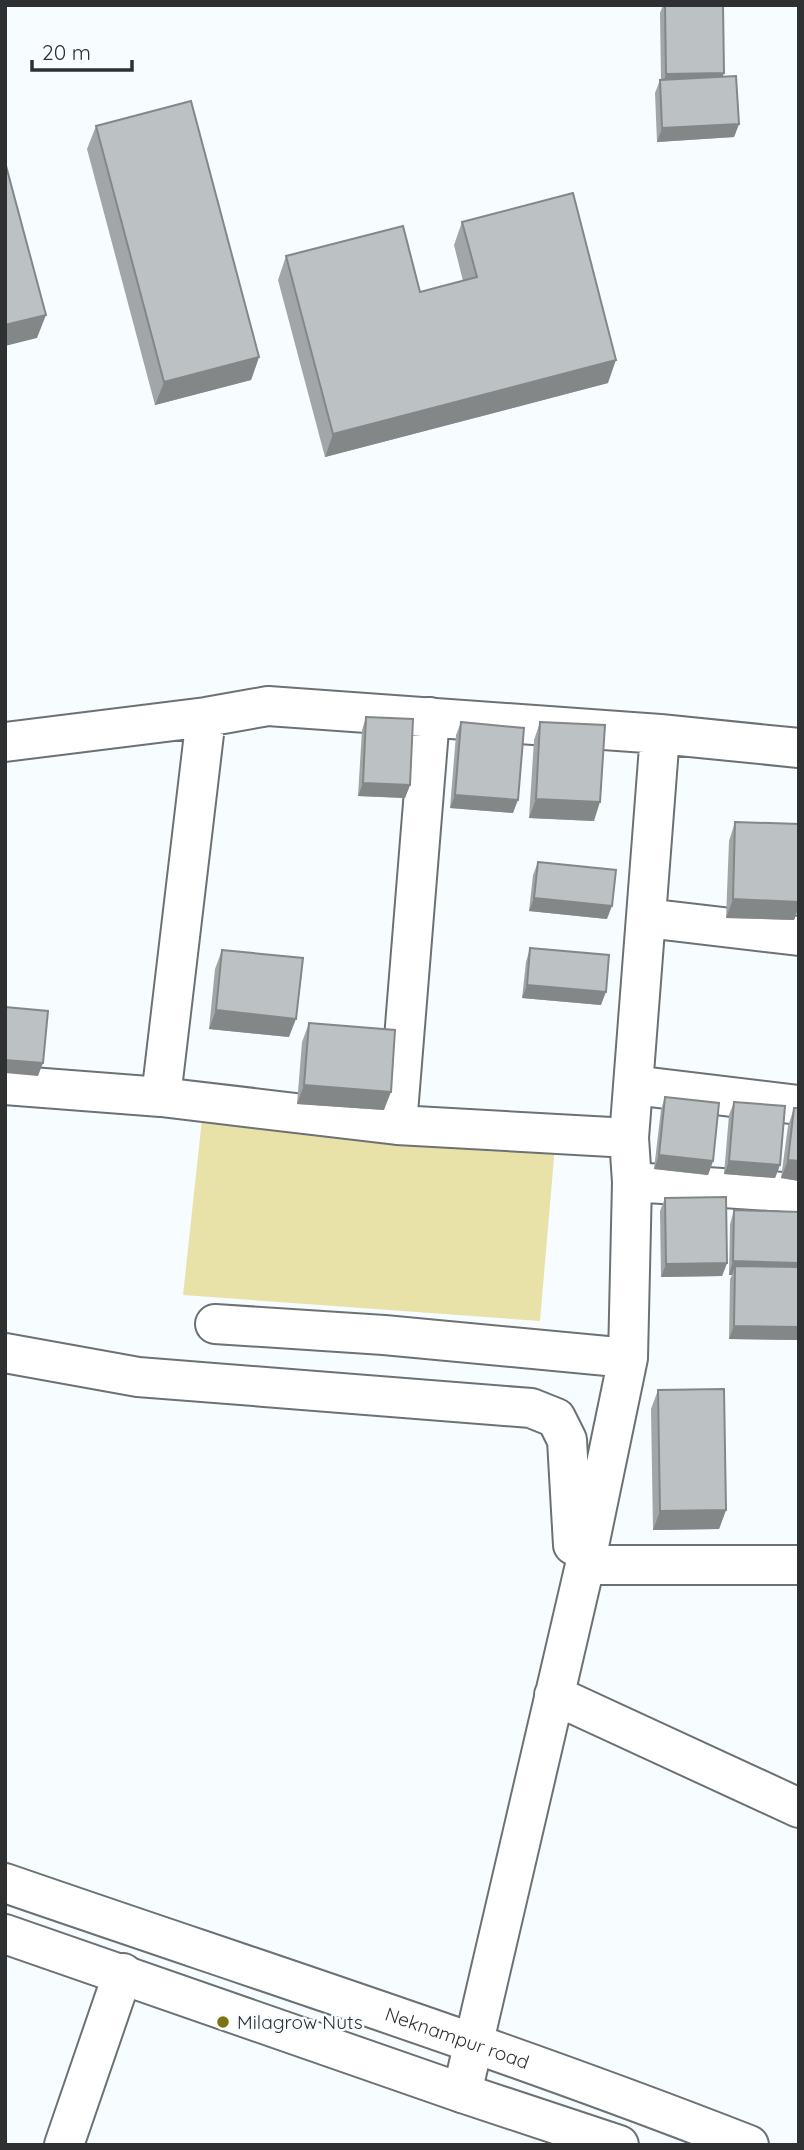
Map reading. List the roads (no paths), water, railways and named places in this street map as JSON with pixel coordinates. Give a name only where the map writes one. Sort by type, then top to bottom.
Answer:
[{"type":"street","points":[[5,743],[206,717],[268,706],[660,734],[799,748]]},
{"type":"street","points":[[161,1097],[206,717]]},
{"type":"street","points":[[397,1125],[430,717]]},
{"type":"street","points":[[462,2093],[587,1556],[628,1357],[632,1182],[629,1138],[660,734]]},
{"type":"street","points":[[646,918],[799,936]]},
{"type":"street","points":[[5,1085],[161,1097],[397,1125],[629,1138]]},
{"type":"street","points":[[633,1085],[799,1105]]},
{"type":"street","points":[[632,1182],[799,1193]]},
{"type":"street","points":[[215,1324],[384,1335],[628,1357]]},
{"type":"street","points":[[5,1353],[138,1377],[531,1408],[556,1418],[567,1440],[573,1545],[587,1556],[799,1565]]},
{"type":"street","points":[[554,1695],[799,1808]]},
{"type":"street","name":"Neknampur road","points":[[5,1883],[473,2044],[660,2110],[749,2145]]},
{"type":"street","points":[[5,1934],[619,2145]]},
{"type":"street","points":[[64,2145],[123,1973]]},
{"type":"place","name":"Milagrow Nuts","points":[[223,2022]]}]
